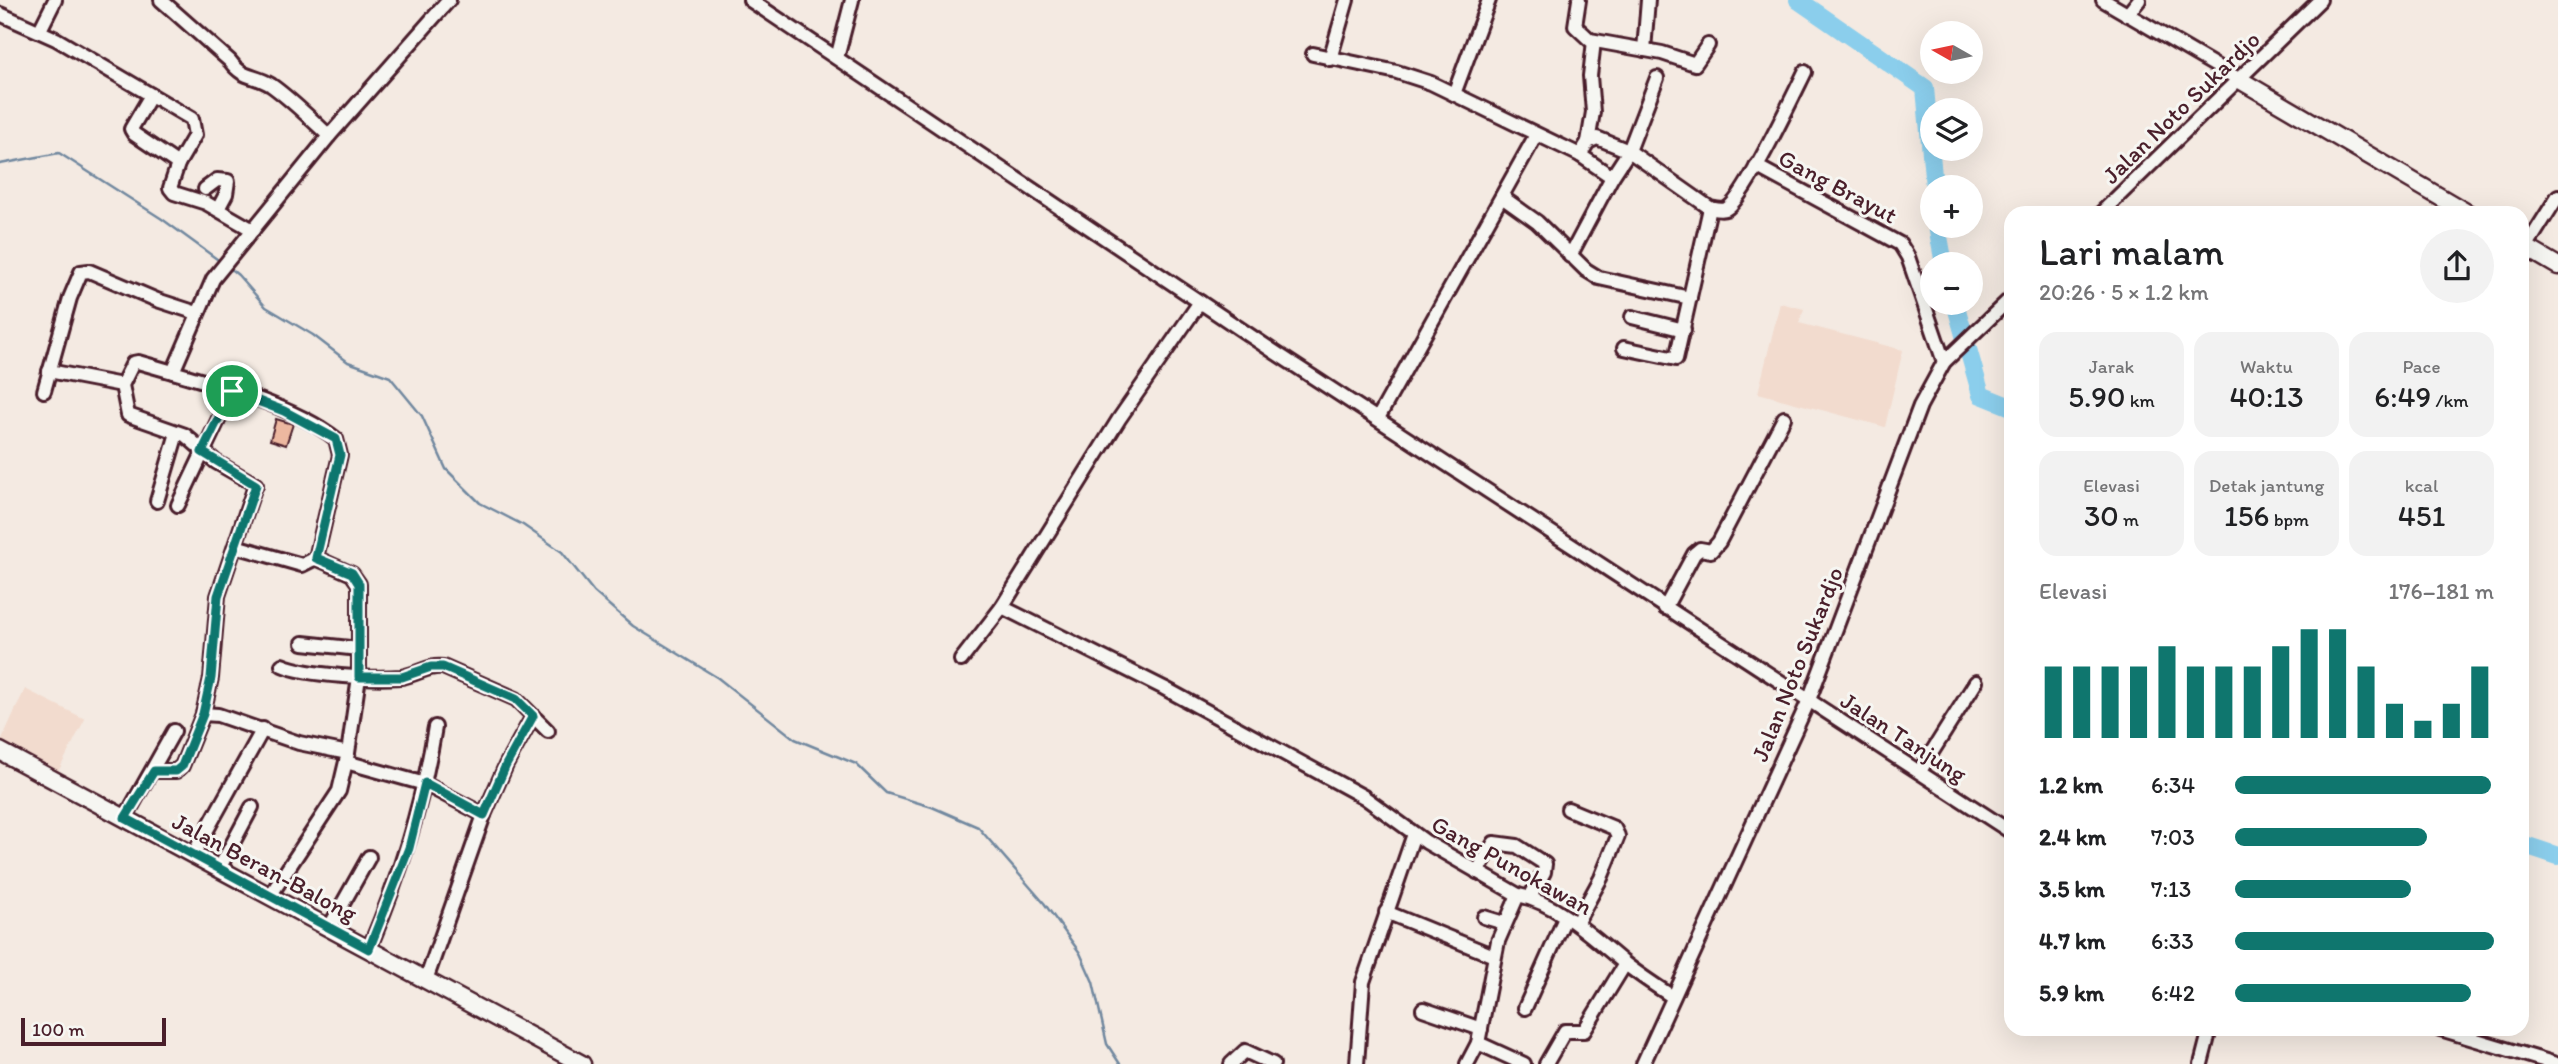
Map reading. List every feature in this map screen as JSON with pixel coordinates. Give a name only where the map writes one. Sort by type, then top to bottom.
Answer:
[{"type":"main road","points":[[2240,80],[2455,206]]},
{"type":"main road","points":[[2529,249],[2558,266]]},
{"type":"main road","name":"Jalan Beran-Balong","points":[[0,751],[582,1064]]},
{"type":"street","points":[[40,30],[55,0]]},
{"type":"street","points":[[161,0],[230,61],[237,71],[264,82],[292,100],[329,136]]},
{"type":"street","points":[[173,372],[213,279],[329,136],[449,0]]},
{"type":"street","name":"Jalan Tanjung","points":[[750,0],[1200,302],[2004,827]]},
{"type":"street","points":[[837,58],[852,0]]},
{"type":"street","points":[[1330,59],[1347,0]]},
{"type":"street","points":[[1454,94],[1489,0]]},
{"type":"street","points":[[1579,0],[1575,26],[1581,34],[1594,41],[1644,50],[1695,64],[1707,45]]},
{"type":"street","points":[[1644,50],[1648,0]]},
{"type":"street","points":[[2103,0],[2240,80]]},
{"type":"street","points":[[2127,15],[2139,0]]},
{"type":"street","name":"Jalan Noto Sukardjo","points":[[2108,206],[2320,0]]},
{"type":"street","points":[[0,14],[40,30],[151,95],[194,124],[195,135],[178,164],[171,183],[172,191],[218,209],[253,230]]},
{"type":"street","points":[[1580,155],[1588,142],[1593,112],[1590,76],[1594,41]]},
{"type":"street","points":[[1313,54],[1397,72],[1454,94],[1580,155],[1612,177]]},
{"type":"street","points":[[1588,142],[1601,139],[1629,151],[1710,208],[1727,209],[1756,166],[1805,72]]},
{"type":"street","points":[[1570,256],[1629,151],[1657,78]]},
{"type":"street","points":[[151,95],[131,129],[134,134],[178,164]]},
{"type":"street","points":[[1378,418],[1536,135]]},
{"type":"street","name":"Gang Brayut","points":[[1756,166],[1900,244],[1908,257],[1944,362]]},
{"type":"street","points":[[205,189],[217,180],[228,181],[226,194],[218,209]]},
{"type":"street","points":[[2529,239],[2558,196]]},
{"type":"street","points":[[1502,197],[1537,222],[1586,270],[1612,283],[1690,298]]},
{"type":"street","points":[[1624,348],[1674,360],[1684,330],[1710,208]]},
{"type":"street","points":[[44,391],[70,298],[81,272],[89,271],[157,300],[197,313]]},
{"type":"street","points":[[961,660],[1002,607],[1119,419],[1200,302]]},
{"type":"street","name":"Jalan Noto Sukardjo","points":[[1643,1064],[1810,700],[1920,406],[1944,362],[2004,305]]},
{"type":"street","points":[[1632,317],[1684,330]]},
{"type":"street","points":[[154,771],[176,771],[182,766],[203,714],[211,678],[218,596],[256,485],[202,452],[190,439],[128,415],[122,385],[130,365],[138,362],[232,391],[284,411],[336,439],[340,455],[316,558]]},
{"type":"street","points":[[50,371],[122,385]]},
{"type":"street","points":[[178,505],[232,391]]},
{"type":"street","points":[[1665,608],[1693,554],[1700,549],[1711,551],[1719,542],[1784,418]]},
{"type":"street","points":[[158,501],[177,433]]},
{"type":"street","points":[[235,546],[302,565],[316,558],[352,573],[359,584],[359,677],[347,757],[336,798],[301,845],[270,896]]},
{"type":"street","name":"Gang Punokawan","points":[[1002,607],[1164,688],[1364,797],[1414,834],[1477,872],[1571,920],[1625,964],[1673,997]]},
{"type":"street","points":[[303,643],[359,649]]},
{"type":"street","points":[[282,665],[359,677],[402,677],[431,667],[443,667],[516,699],[548,732]]},
{"type":"street","points":[[1920,771],[1976,682]]},
{"type":"street","points":[[203,714],[263,729],[425,783],[484,815]]},
{"type":"street","points":[[426,980],[484,815],[506,765],[533,716]]},
{"type":"street","points":[[369,949],[409,848],[435,727]]},
{"type":"street","points":[[193,855],[263,729]]},
{"type":"street","points":[[125,818],[154,771],[174,731]]},
{"type":"street","points":[[219,869],[252,807]]},
{"type":"street","points":[[1525,1008],[1571,920],[1601,878],[1618,834],[1609,825],[1569,809]]},
{"type":"street","points":[[1357,1064],[1363,982],[1414,834]]},
{"type":"street","points":[[1467,1064],[1478,1043],[1494,956],[1504,923],[1544,872],[1545,864],[1517,846],[1494,842],[1477,872]]},
{"type":"street","points":[[329,928],[369,857]]},
{"type":"street","points":[[1385,912],[1494,956]]},
{"type":"street","points":[[1484,917],[1504,923]]},
{"type":"street","points":[[1546,1064],[1565,1031],[1584,1031],[1625,964]]},
{"type":"street","points":[[1423,1009],[1480,1029]]},
{"type":"street","points":[[2201,1064],[2208,1036]]},
{"type":"street","points":[[2463,1036],[2556,1064]]},
{"type":"street","points":[[1478,1043],[1524,1064]]},
{"type":"street","points":[[1231,1064],[1245,1051],[1273,1064]]},
{"type":"shaded area","points":[[1780,303],[1804,309],[1799,323],[1903,350],[1885,427],[1758,393]]},
{"type":"shaded area","points":[[25,689],[85,719],[58,772],[0,743]]},
{"type":"building","points":[[276,419],[293,424],[286,445],[270,440]]},
{"type":"waterway","points":[[1798,0],[1925,88],[1933,175]]},
{"type":"waterway","points":[[0,164],[59,153],[162,219],[221,262]]},
{"type":"waterway","points":[[1939,238],[1942,252]]},
{"type":"waterway","points":[[227,266],[266,307],[313,335],[348,362],[390,377],[422,416],[446,469],[480,503],[523,525],[562,552],[594,592],[633,626],[718,678],[795,739],[856,764],[886,793],[932,807],[978,827],[1044,903],[1080,953],[1093,982],[1107,1044],[1120,1064]]},
{"type":"waterway","points":[[1958,315],[1981,395],[2004,404]]},
{"type":"waterway","points":[[2529,846],[2558,856]]},
{"type":"route","points":[[232,391],[284,411],[336,439],[340,455],[316,558],[352,573],[359,584],[359,677],[402,677],[431,667],[443,667],[516,699],[533,716],[506,765],[484,815],[425,783],[409,848],[369,949],[125,818],[154,771],[165,773],[176,771],[182,766],[203,714],[211,678],[218,596],[256,485],[202,452],[232,391]]}]
